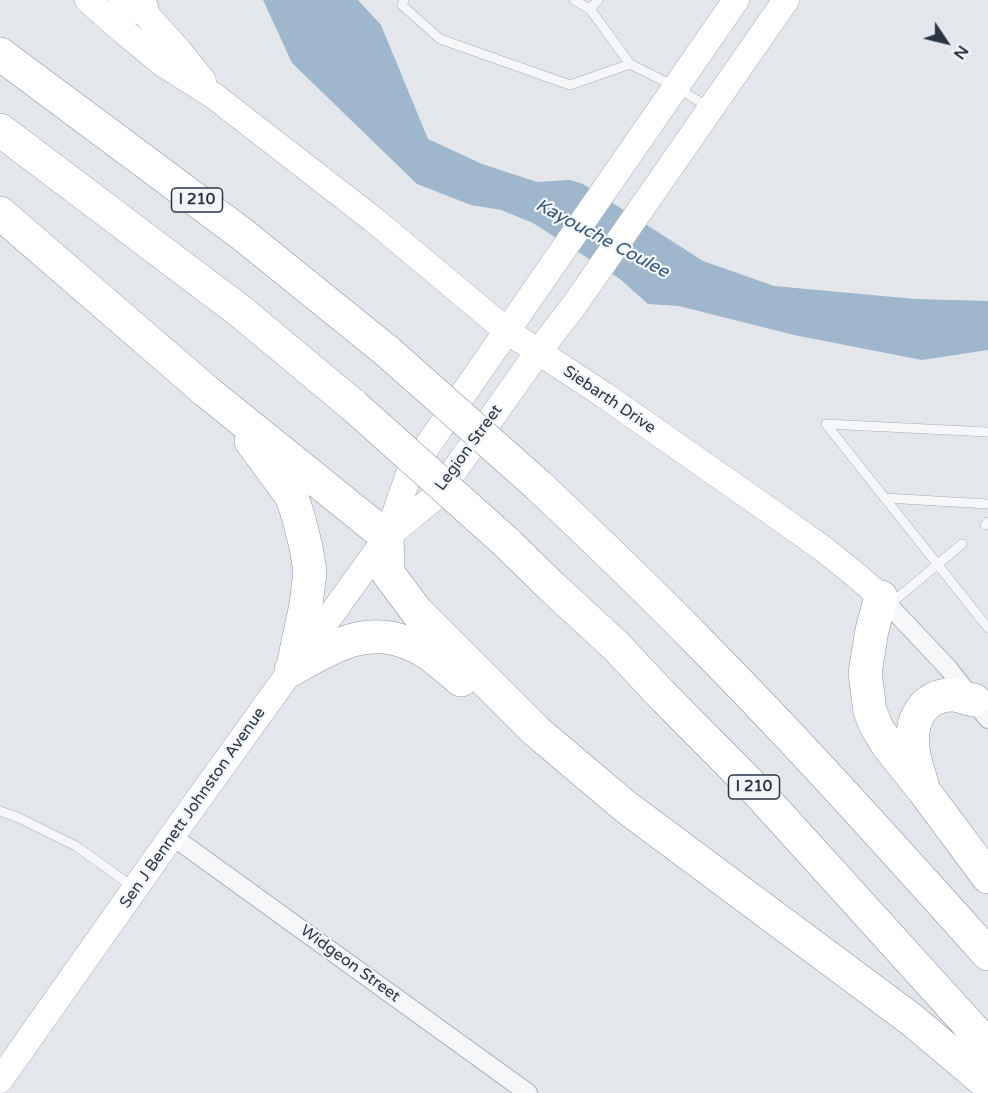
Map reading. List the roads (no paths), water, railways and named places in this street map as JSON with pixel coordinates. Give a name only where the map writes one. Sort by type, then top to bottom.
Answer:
[{"type":"highway","name":"I 210","points":[[0,54],[242,234],[388,352],[539,486],[634,576],[739,683],[866,818],[988,954]]},
{"type":"highway","name":"I 210","points":[[0,130],[240,311],[354,406],[506,542],[616,646],[757,791],[988,1046]]},
{"type":"highway","points":[[0,213],[206,391],[387,537],[388,573],[417,612],[536,731],[626,807],[903,1013],[988,1083]]},
{"type":"highway","points":[[206,391],[248,437],[271,468],[292,497],[299,519],[310,572],[306,605],[292,668]]},
{"type":"highway","points":[[885,601],[872,630],[865,673],[870,711],[888,746],[988,877]]},
{"type":"highway","points":[[292,668],[350,640],[367,636],[409,643],[431,656],[485,699],[536,731]]},
{"type":"highway","points":[[924,791],[913,747],[914,727],[919,712],[926,703],[936,698],[952,695],[981,710]]},
{"type":"street","name":"Siebarth Drive","points":[[88,0],[162,63],[214,96],[374,220],[507,331],[604,395],[834,557],[885,601],[948,668],[981,710]]},
{"type":"street","name":"Legion Street","points":[[387,537],[410,471],[736,0]]},
{"type":"street","name":"Legion Street","points":[[387,537],[437,495],[538,352],[573,307],[786,0]]},
{"type":"street","name":"Siebarth Drive","points":[[133,3],[179,51],[214,96]]},
{"type":"street","name":"Sen J Bennett Johnston Avenue","points":[[0,1080],[387,537]]},
{"type":"street","name":"Widgeon Street","points":[[172,836],[528,1093]]},
{"type":"lane","points":[[404,0],[402,5],[440,39],[570,85],[630,64]]},
{"type":"lane","points":[[574,0],[590,9],[630,64],[676,87],[710,108]]},
{"type":"lane","points":[[590,9],[598,0]]},
{"type":"lane","points":[[988,432],[826,424],[988,628]]},
{"type":"lane","points":[[885,498],[988,504]]},
{"type":"lane","points":[[885,601],[962,544]]},
{"type":"lane","points":[[0,811],[76,846],[135,889]]},
{"type":"water","name":"Kayouche Coulee","points":[[263,0],[358,0],[381,25],[428,139],[482,164],[537,182],[570,180],[583,184],[703,261],[774,286],[916,299],[988,301],[988,350],[922,360],[794,335],[679,306],[648,304],[620,279],[533,223],[501,210],[471,205],[417,184],[292,63]]}]
